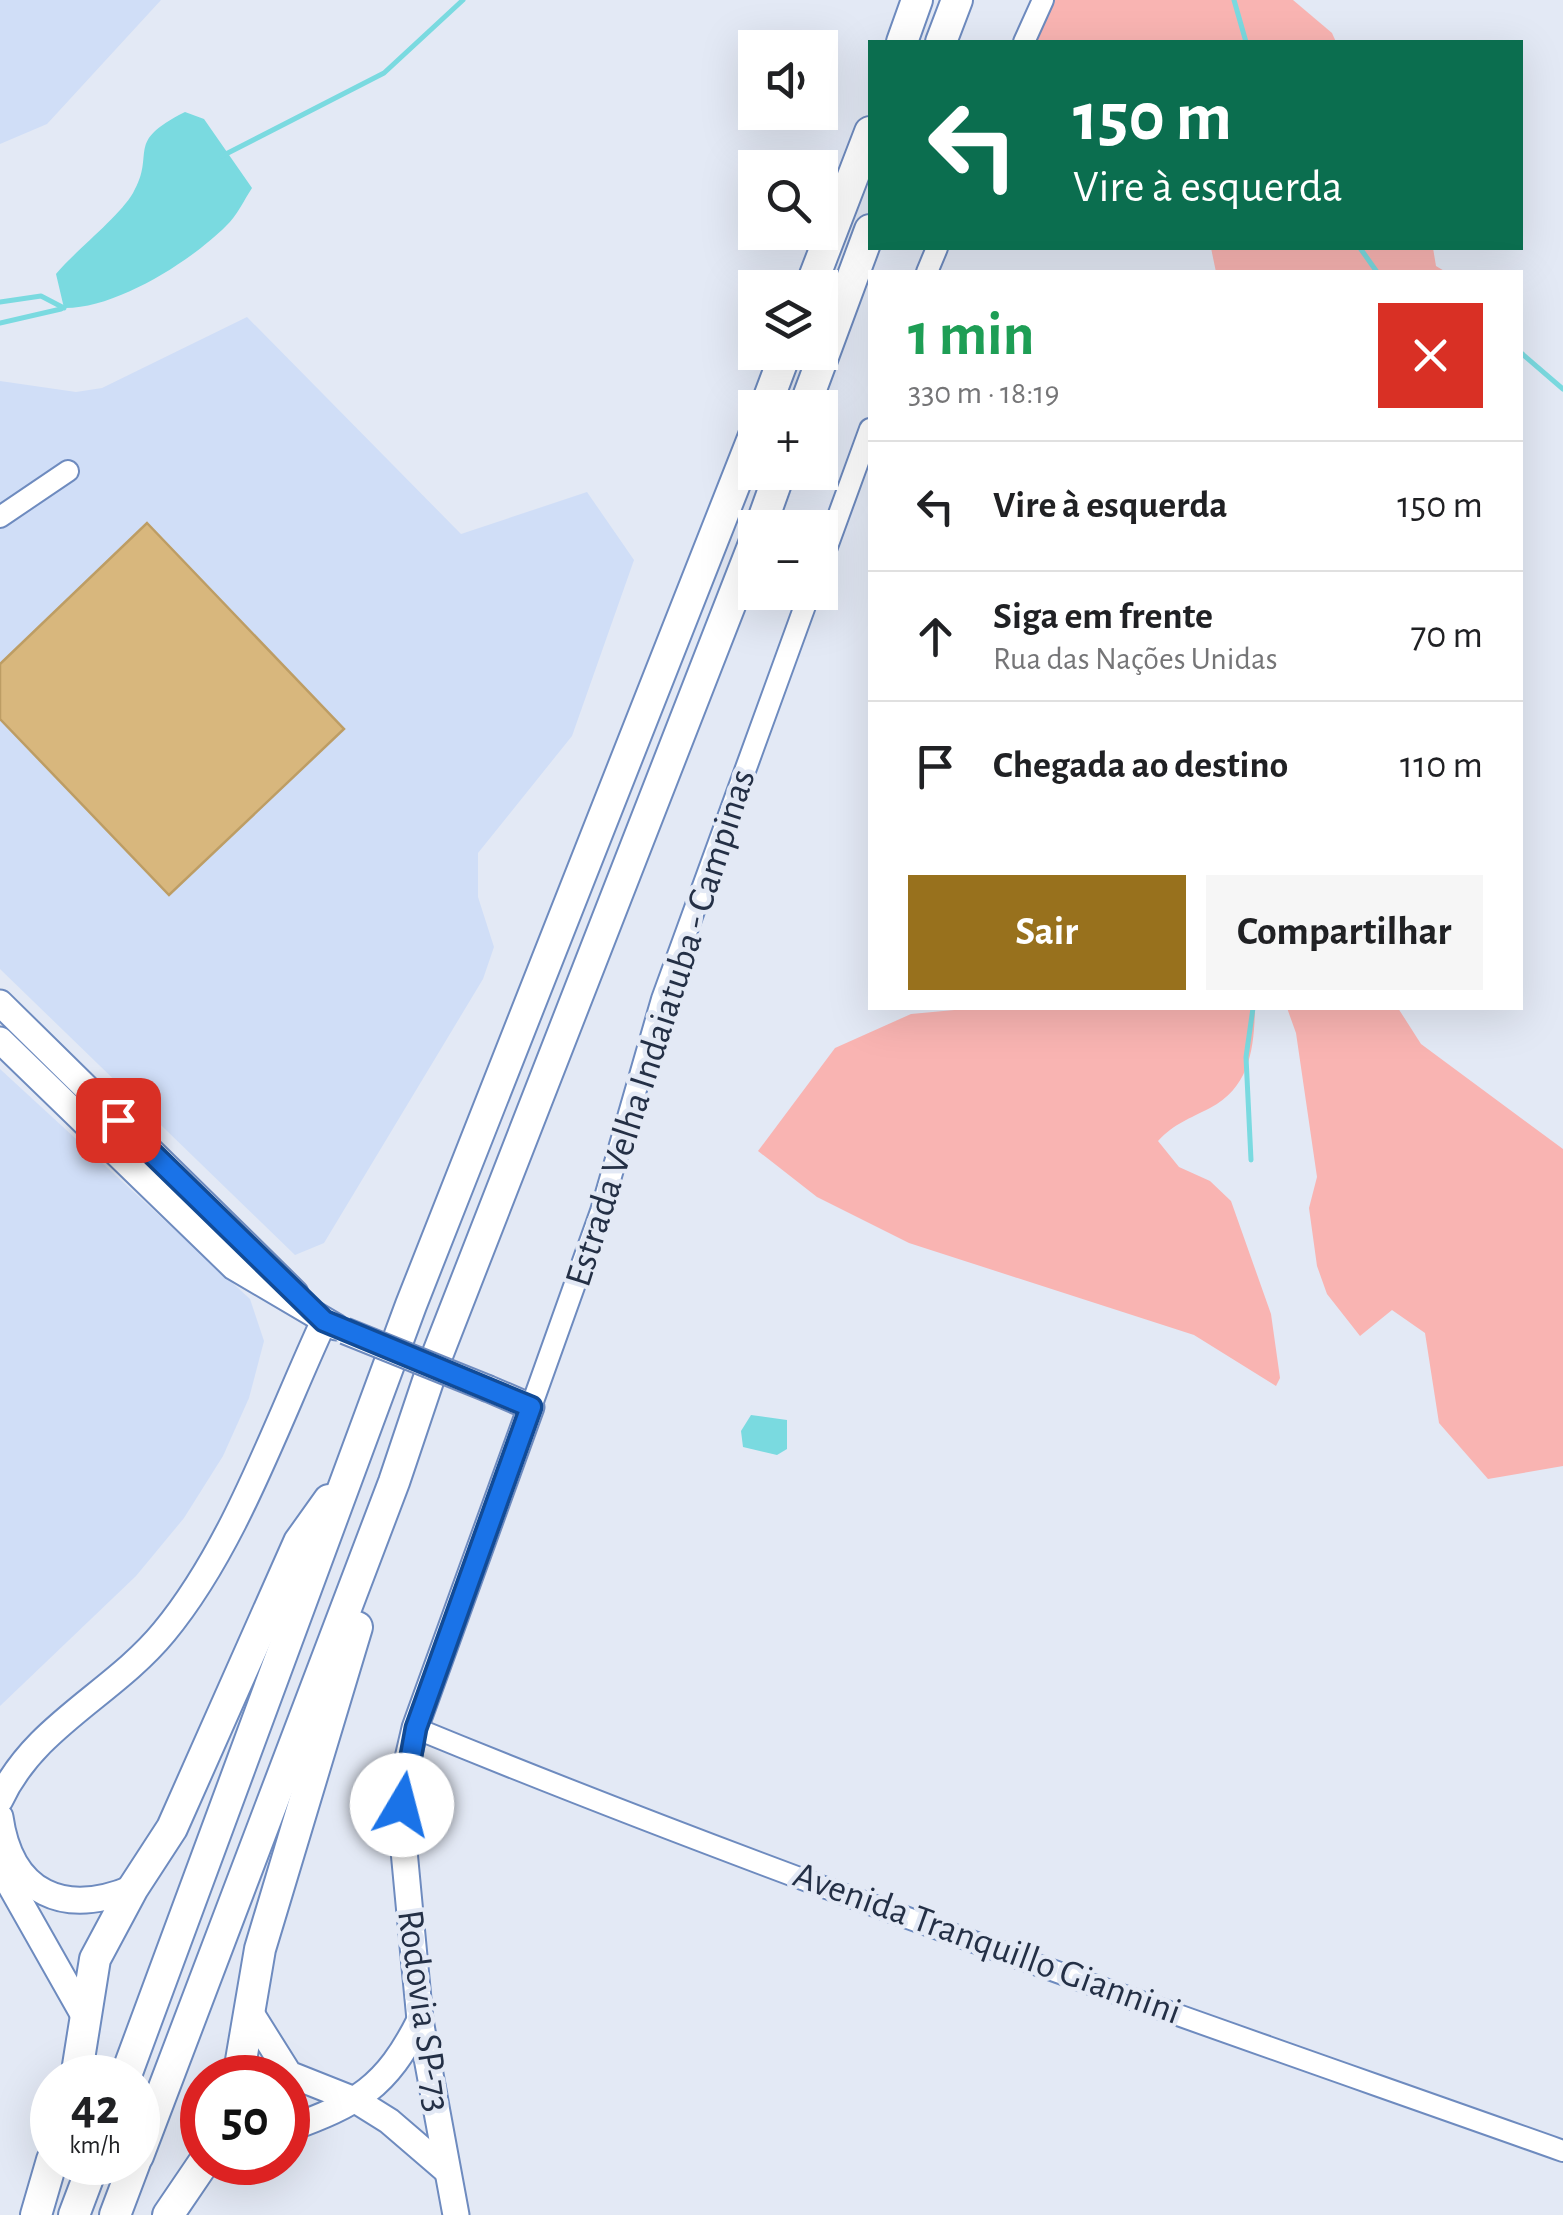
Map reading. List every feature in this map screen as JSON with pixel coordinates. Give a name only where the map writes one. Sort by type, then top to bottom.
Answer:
[{"type":"highway","points":[[903,40],[917,0]]},
{"type":"highway","points":[[942,40],[957,0]]},
{"type":"highway","points":[[817,270],[868,137]]},
{"type":"highway","points":[[811,390],[868,235]]},
{"type":"highway","points":[[134,2055],[503,1067],[738,476]]},
{"type":"highway","points":[[160,2096],[513,1157],[691,715],[738,587]]},
{"type":"highway","points":[[80,2055],[96,1959],[133,1888],[172,1828],[299,1542],[351,1470]]},
{"type":"highway","points":[[243,2055],[260,1949],[341,1690],[394,1482]]},
{"type":"highway","points":[[36,2215],[45,2185]]},
{"type":"highway","points":[[74,2215],[85,2185]]},
{"type":"highway","points":[[115,2215],[126,2185]]},
{"type":"highway","points":[[168,2215],[192,2185]]},
{"type":"main road","points":[[0,1003],[334,1326]]},
{"type":"main road","points":[[0,1040],[234,1267],[334,1326],[531,1407]]},
{"type":"main road","points":[[0,1800],[28,1752],[130,1666],[186,1604],[334,1326]]},
{"type":"main road","name":"Rodovia SP-73","points":[[456,2215],[420,2020],[403,1840],[406,1771],[416,1728],[531,1407]]},
{"type":"main road","points":[[0,1817],[14,1864],[41,1891],[86,1900],[107,1898],[133,1888]]},
{"type":"main road","points":[[0,1866],[86,2019]]},
{"type":"main road","points":[[252,2016],[289,2074],[357,2102],[409,2134],[446,2170]]},
{"type":"main road","points":[[310,2120],[357,2102],[392,2070],[420,2020]]},
{"type":"street","points":[[1025,40],[1043,0]]},
{"type":"street","points":[[838,517],[868,434]]},
{"type":"street","points":[[0,517],[68,471]]},
{"type":"street","name":"Estrada Velha Indaiatuba - Campinas","points":[[531,1407],[601,1212],[662,1000],[803,610]]},
{"type":"street","name":"Avenida Tranquillo Giannini","points":[[416,1728],[538,1779],[1063,1973],[1563,2151]]},
{"type":"shaded area","points":[[0,0],[161,0],[47,124],[0,144]]},
{"type":"shaded area","points":[[1053,0],[1293,0],[1335,40],[1034,40]]},
{"type":"shaded area","points":[[1211,250],[1433,250],[1436,266],[1443,270],[1216,270]]},
{"type":"shaded area","points":[[247,317],[461,534],[587,492],[634,560],[572,736],[478,853],[478,897],[494,947],[483,979],[324,1243],[295,1255],[0,969],[0,381],[76,392],[102,388]]},
{"type":"shaded area","points":[[954,1010],[1255,1010],[1251,1052],[1234,1089],[1158,1141],[1179,1167],[1210,1181],[1231,1201],[1271,1314],[1280,1378],[1276,1386],[1194,1335],[909,1243],[817,1197],[758,1151],[835,1048],[911,1014]]},
{"type":"shaded area","points":[[1288,1010],[1399,1010],[1421,1044],[1563,1149],[1563,1466],[1488,1479],[1439,1423],[1425,1333],[1392,1310],[1360,1336],[1327,1294],[1317,1266],[1309,1208],[1317,1177],[1296,1033]]},
{"type":"shaded area","points":[[0,1069],[250,1299],[264,1341],[249,1398],[223,1456],[184,1518],[136,1576],[0,1706]]},
{"type":"water","points":[[185,112],[204,119],[252,188],[240,208],[211,240],[151,281],[106,301],[64,308],[56,274],[133,193],[148,140],[154,132]]},
{"type":"water","points":[[751,1415],[787,1420],[787,1449],[777,1455],[743,1447],[741,1431]]},
{"type":"building","points":[[147,523],[344,729],[169,895],[0,719],[0,664]]},
{"type":"waterway","points":[[222,156],[384,73],[463,0]]},
{"type":"waterway","points":[[1234,0],[1245,40]]},
{"type":"waterway","points":[[1361,250],[1376,270]]},
{"type":"waterway","points":[[0,302],[41,296],[64,308]]},
{"type":"waterway","points":[[0,323],[61,309]]},
{"type":"waterway","points":[[1523,355],[1563,389]]},
{"type":"waterway","points":[[1251,1160],[1246,1057],[1253,1010]]},
{"type":"route","points":[[118,1120],[324,1321],[531,1407],[416,1728],[402,1805]]}]
